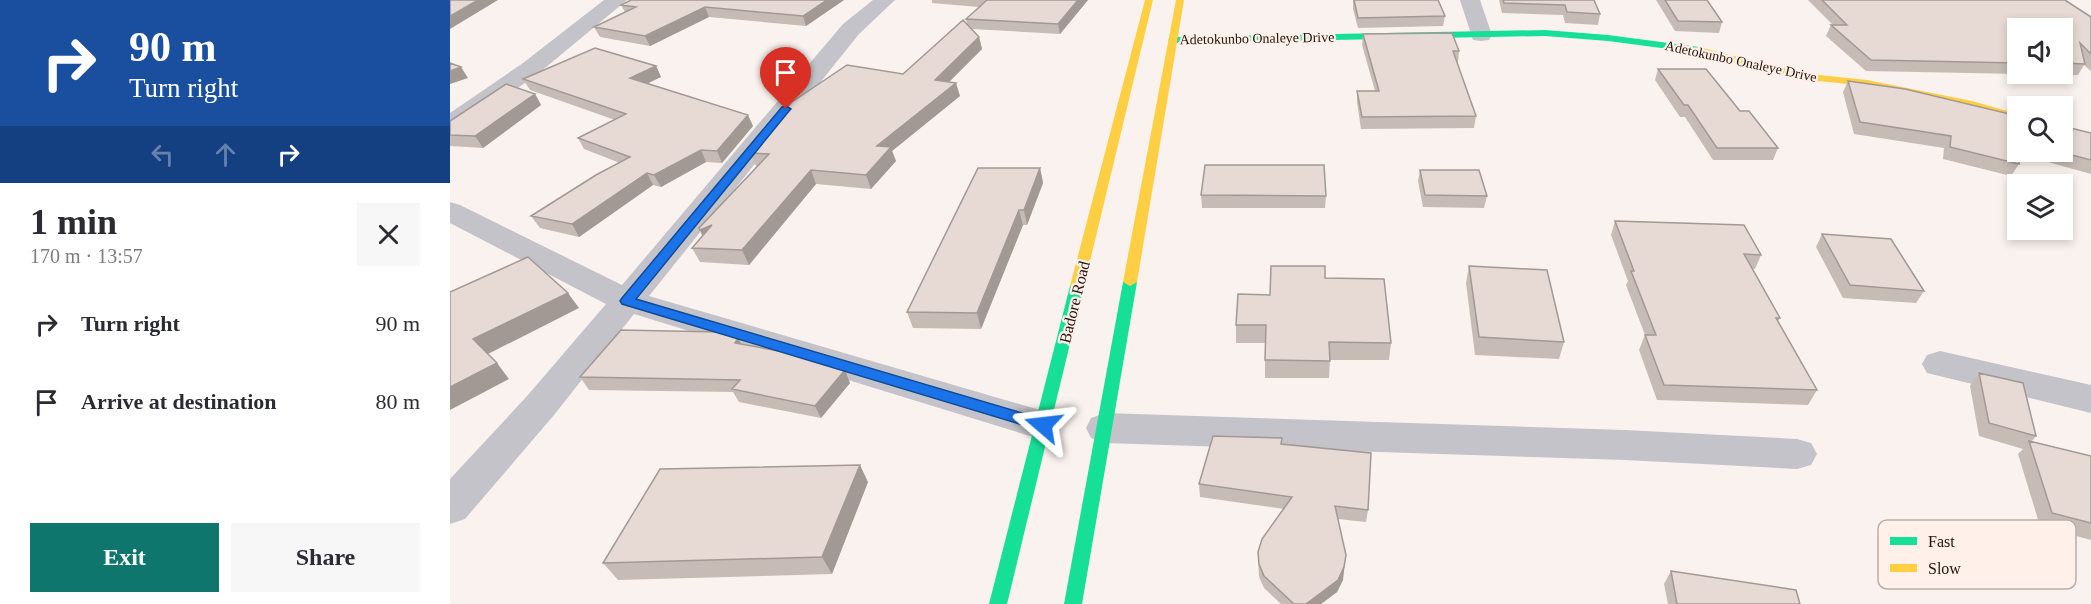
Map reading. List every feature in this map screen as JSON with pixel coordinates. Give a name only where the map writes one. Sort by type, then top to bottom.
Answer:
[{"type":"main road","name":"Badore Road","points":[[998,604],[1149,0]]},
{"type":"main road","points":[[1073,604],[1180,0]]},
{"type":"main road","name":"Adetokunbo Onaleye Drive","points":[[1172,40],[1545,33],[1651,42],[1698,50],[1762,67],[1819,78],[1867,82],[2007,114]]},
{"type":"street","points":[[450,125],[531,68],[617,0]]},
{"type":"street","points":[[450,507],[541,405],[851,29],[885,0]]},
{"type":"street","points":[[1470,0],[1481,35]]},
{"type":"street","points":[[450,211],[627,301],[1043,425]]},
{"type":"street","points":[[1940,364],[2091,399]]},
{"type":"street","points":[[1105,428],[1601,444],[1797,454]]},
{"type":"building","points":[[450,0],[478,0],[450,16]]},
{"type":"building","points":[[631,0],[827,0],[803,16],[705,7],[645,36],[594,27],[636,7],[621,5]]},
{"type":"building","points":[[987,0],[1078,0],[1058,24],[966,19]]},
{"type":"building","points":[[1354,0],[1438,0],[1445,16],[1358,18]]},
{"type":"building","points":[[1503,0],[1594,0],[1600,14],[1567,12],[1565,5],[1504,3]]},
{"type":"building","points":[[1665,0],[1707,0],[1722,22],[1678,21]]},
{"type":"building","points":[[1822,0],[2065,0],[2091,17],[2091,54],[2080,43],[2085,64],[2073,63],[2073,18],[2007,18],[2007,63],[1871,60],[1831,25],[1847,25]]},
{"type":"building","points":[[963,20],[979,37],[935,80],[956,83],[877,146],[891,147],[866,175],[811,170],[742,250],[692,248],[712,225],[700,230],[699,228],[769,154],[750,153],[792,102],[847,65],[903,74]]},
{"type":"building","points":[[1452,33],[1459,51],[1453,51],[1476,116],[1362,117],[1357,91],[1379,91],[1363,34]]},
{"type":"building","points":[[595,48],[656,66],[630,78],[748,115],[717,151],[701,150],[654,175],[647,173],[572,224],[531,216],[596,175],[630,157],[578,138],[626,114],[523,79]]},
{"type":"building","points":[[450,63],[461,67],[450,71]]},
{"type":"building","points":[[1658,69],[1706,69],[1740,111],[1749,111],[1778,148],[1717,148],[1688,105],[1684,105]]},
{"type":"building","points":[[1848,81],[1905,89],[2007,113],[2007,161],[1950,147],[1951,136],[1860,122]]},
{"type":"building","points":[[506,84],[535,94],[475,136],[450,135],[450,121]]},
{"type":"building","points":[[2073,129],[2091,133],[2091,160],[2073,155]]},
{"type":"building","points":[[1205,165],[1324,165],[1326,196],[1201,195]]},
{"type":"building","points":[[978,168],[1040,168],[1024,210],[1019,210],[977,313],[907,312]]},
{"type":"building","points":[[1420,170],[1479,170],[1487,196],[1425,195]]},
{"type":"building","points":[[1615,221],[1744,225],[1761,255],[1744,254],[1780,318],[1776,318],[1817,390],[1664,385],[1645,335],[1656,335],[1631,271],[1634,271]]},
{"type":"building","points":[[1822,234],[1891,239],[1924,291],[1850,285]]},
{"type":"building","points":[[528,257],[568,293],[473,339],[497,363],[450,387],[450,292]]},
{"type":"building","points":[[1271,266],[1325,266],[1325,278],[1384,279],[1391,343],[1329,342],[1330,361],[1265,360],[1266,325],[1236,325],[1238,294],[1270,295]]},
{"type":"building","points":[[1469,266],[1547,270],[1564,342],[1479,337]]},
{"type":"building","points":[[621,330],[720,332],[738,338],[735,343],[790,353],[845,370],[815,406],[732,389],[740,380],[580,377]]},
{"type":"building","points":[[1979,373],[2023,383],[2036,436],[1989,423]]},
{"type":"building","points":[[1213,436],[1282,438],[1281,444],[1371,453],[1368,510],[1335,506],[1346,555],[1344,567],[1338,580],[1306,604],[1294,604],[1264,576],[1259,564],[1258,552],[1262,539],[1292,497],[1199,484]]},
{"type":"building","points":[[2029,441],[2091,456],[2091,523],[2052,513]]},
{"type":"building","points":[[860,465],[822,557],[603,563],[660,469]]},
{"type":"building","points":[[1671,571],[1796,590],[1800,604],[1677,604]]},
{"type":"traffic: fast","points":[[1172,40],[1545,33],[1608,38],[1699,50]]},
{"type":"traffic: fast","points":[[1073,604],[1130,282]]},
{"type":"traffic: fast","points":[[998,604],[1077,286]]},
{"type":"traffic: slow","points":[[1077,286],[1149,0]]},
{"type":"traffic: slow","points":[[1130,282],[1180,0]]},
{"type":"traffic: slow","points":[[1699,50],[1763,67],[1819,78],[1867,83],[1972,104],[2007,114]]},
{"type":"route","points":[[786,109],[627,301],[1043,425]]}]
